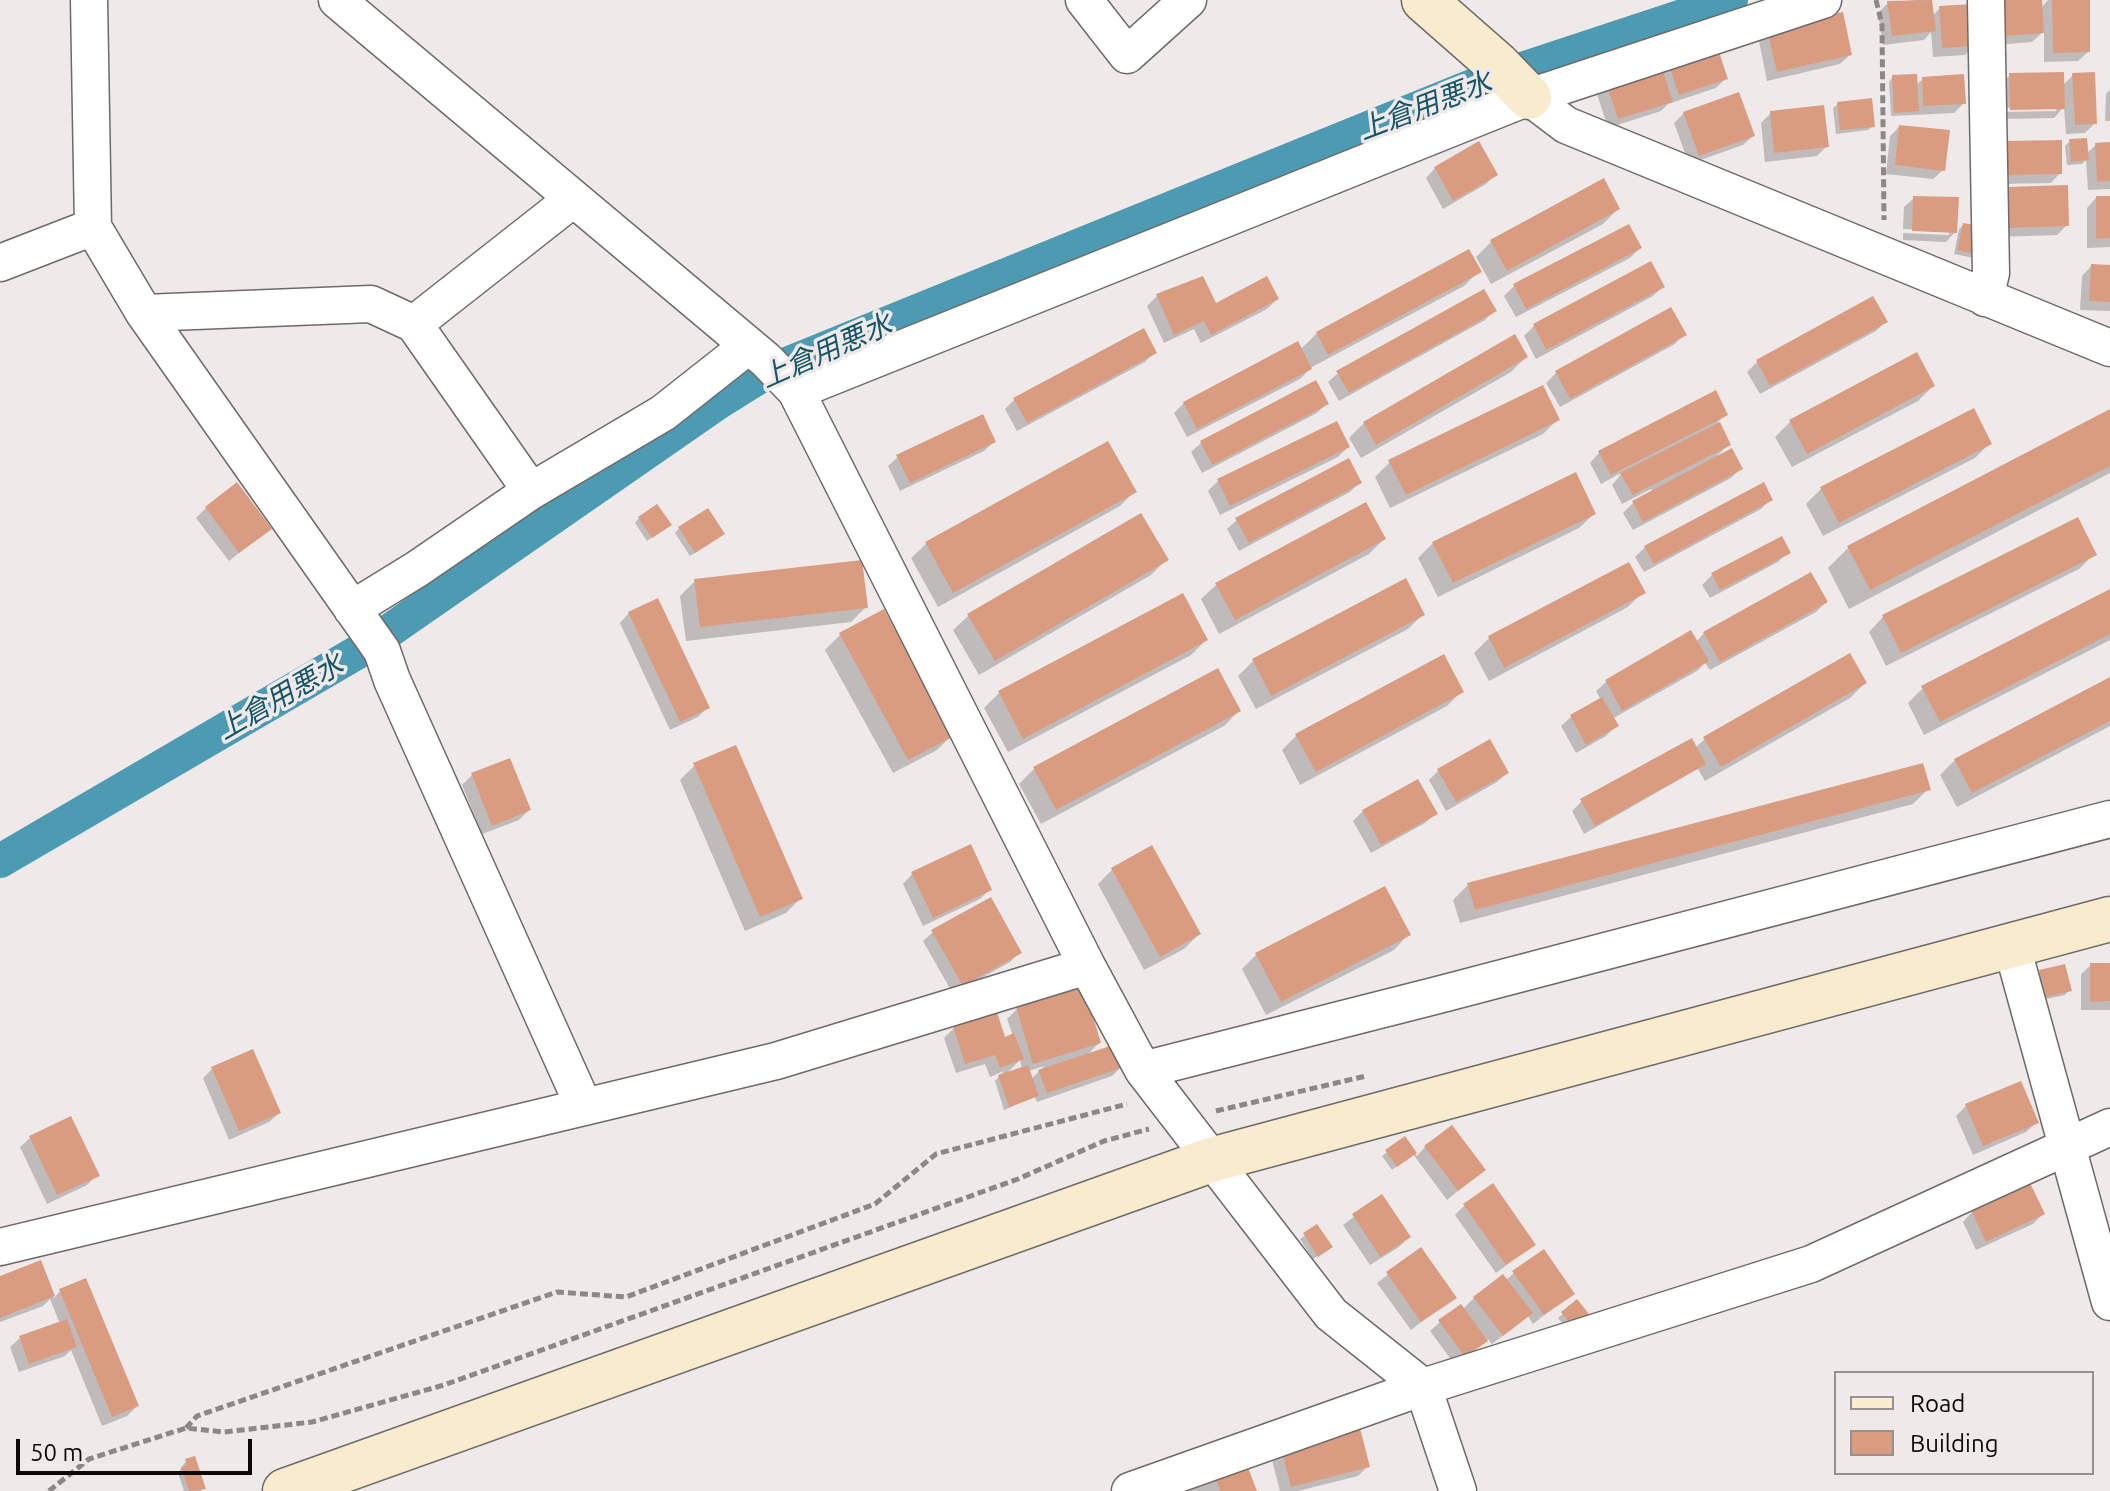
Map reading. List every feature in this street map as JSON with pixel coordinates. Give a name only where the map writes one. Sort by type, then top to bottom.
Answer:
[{"type":"street","points":[[89,0],[93,227],[144,313],[366,628],[584,1107]]},
{"type":"street","points":[[337,0],[757,353],[796,391],[1087,966],[1143,1070],[1331,1314],[1423,1387],[1458,1491]]},
{"type":"street","points":[[1084,0],[1127,55],[1188,0]]},
{"type":"street","points":[[1424,0],[1498,65],[1529,97],[1566,125],[2110,348]]},
{"type":"street","points":[[796,391],[1529,97],[1823,0]]},
{"type":"street","points":[[1985,298],[1991,273],[1986,0]]},
{"type":"street","points":[[414,324],[573,199]]},
{"type":"street","points":[[0,263],[93,227]]},
{"type":"street","points":[[144,313],[371,304],[414,324],[531,491]]},
{"type":"street","points":[[366,628],[417,569],[531,491],[757,353]]},
{"type":"street","points":[[1143,1070],[1484,984],[2110,819]]},
{"type":"street","points":[[285,1491],[1211,1160],[2011,943],[2110,919]]},
{"type":"street","points":[[2011,943],[2110,1302]]},
{"type":"street","points":[[0,1247],[776,1061],[1087,966]]},
{"type":"street","points":[[1130,1491],[1423,1387],[1811,1264],[2110,1127]]},
{"type":"path","points":[[1876,0],[1882,25],[1884,257]]},
{"type":"building","points":[[1932,0],[1936,31],[1892,36],[1887,1]]},
{"type":"building","points":[[2002,0],[2042,0],[2044,33],[2004,36]]},
{"type":"building","points":[[2052,0],[2090,0],[2090,52],[2053,53]]},
{"type":"building","points":[[1974,4],[1976,46],[1942,48],[1939,6]]},
{"type":"building","points":[[1843,12],[1852,55],[1777,72],[1767,29]]},
{"type":"building","points":[[1717,46],[1728,79],[1679,95],[1668,62]]},
{"type":"building","points":[[1661,65],[1673,102],[1618,119],[1606,83]]},
{"type":"building","points":[[2064,72],[2065,109],[2010,110],[2009,73]]},
{"type":"building","points":[[2095,72],[2097,124],[2075,125],[2072,73]]},
{"type":"building","points":[[1917,74],[1919,111],[1894,113],[1892,75]]},
{"type":"building","points":[[1964,74],[1966,104],[1923,106],[1922,77]]},
{"type":"building","points":[[1739,92],[1755,136],[1699,156],[1683,112]]},
{"type":"building","points":[[1872,98],[1875,127],[1840,130],[1837,102]]},
{"type":"building","points":[[1824,105],[1829,147],[1774,153],[1770,111]]},
{"type":"building","points":[[1899,125],[1950,130],[1945,171],[1895,165]]},
{"type":"building","points":[[2087,138],[2089,160],[2071,162],[2069,139]]},
{"type":"building","points":[[2062,140],[2062,174],[2007,175],[2006,141]]},
{"type":"building","points":[[1479,141],[1498,175],[1453,201],[1434,167]]},
{"type":"building","points":[[2110,142],[2110,181],[2097,182],[2095,143]]},
{"type":"building","points":[[1604,178],[1620,209],[1507,271],[1490,240]]},
{"type":"building","points":[[2068,185],[2069,226],[2008,228],[2007,187]]},
{"type":"building","points":[[1913,196],[1959,197],[1957,233],[1912,231]]},
{"type":"building","points":[[2096,196],[2110,196],[2110,238],[2096,239]]},
{"type":"building","points":[[1963,223],[1986,227],[1981,255],[1957,250]]},
{"type":"building","points":[[1629,224],[1642,248],[1526,309],[1513,284]]},
{"type":"building","points":[[1469,249],[1482,272],[1328,355],[1316,332]]},
{"type":"building","points":[[1651,261],[1665,287],[1546,350],[1533,324]]},
{"type":"building","points":[[2091,264],[2110,265],[2110,302],[2089,301]]},
{"type":"building","points":[[1203,276],[1216,303],[1267,276],[1279,299],[1211,335],[1204,321],[1174,335],[1156,294]]},
{"type":"building","points":[[1484,289],[1497,311],[1349,393],[1336,371]]},
{"type":"building","points":[[1873,296],[1888,322],[1770,386],[1756,360]]},
{"type":"building","points":[[1671,307],[1687,335],[1570,399],[1555,371]]},
{"type":"building","points":[[1144,328],[1157,353],[1027,423],[1013,398]]},
{"type":"building","points":[[1515,334],[1528,357],[1376,445],[1363,422]]},
{"type":"building","points":[[1298,341],[1312,369],[1197,429],[1183,402]]},
{"type":"building","points":[[1917,352],[1935,386],[1807,454],[1789,420]]},
{"type":"building","points":[[1316,380],[1329,404],[1212,465],[1200,441]]},
{"type":"building","points":[[1543,385],[1560,420],[1406,495],[1388,460]]},
{"type":"building","points":[[1716,390],[1728,415],[1611,475],[1598,451]]},
{"type":"building","points":[[1974,408],[1992,444],[1839,523],[1820,487]]},
{"type":"building","points":[[2110,409],[2110,466],[1870,590],[1847,546]]},
{"type":"building","points":[[983,414],[996,442],[910,483],[896,455]]},
{"type":"building","points":[[1337,421],[1350,447],[1230,506],[1217,479]]},
{"type":"building","points":[[1720,422],[1731,445],[1633,495],[1620,473]]},
{"type":"building","points":[[1108,441],[1137,492],[953,593],[925,542]]},
{"type":"building","points":[[1732,448],[1743,469],[1643,522],[1632,501]]},
{"type":"building","points":[[1349,458],[1362,483],[1249,543],[1235,518]]},
{"type":"building","points":[[1576,472],[1596,514],[1453,583],[1432,542]]},
{"type":"building","points":[[237,482],[272,529],[239,553],[205,507]]},
{"type":"building","points":[[1764,482],[1773,500],[1654,564],[1644,546]]},
{"type":"building","points":[[1366,502],[1386,539],[1235,620],[1215,583]]},
{"type":"building","points":[[657,504],[672,525],[652,538],[638,517]]},
{"type":"building","points":[[708,508],[725,534],[695,553],[678,527]]},
{"type":"building","points":[[1141,513],[1169,560],[995,661],[967,614]]},
{"type":"building","points":[[2078,517],[2097,555],[1901,653],[1882,615]]},
{"type":"building","points":[[1782,536],[1791,553],[1720,590],[1711,573]]},
{"type":"building","points":[[862,560],[868,608],[700,627],[694,579]]},
{"type":"building","points":[[1629,562],[1646,593],[1504,668],[1488,636]]},
{"type":"building","points":[[1811,572],[1828,602],[1720,662],[1703,632]]},
{"type":"building","points":[[1406,578],[1425,615],[1271,696],[1252,659]]},
{"type":"building","points":[[2110,589],[2110,634],[1940,722],[1921,686]]},
{"type":"building","points":[[1183,593],[1208,640],[1023,739],[998,691]]},
{"type":"building","points":[[658,598],[710,708],[680,722],[628,612]]},
{"type":"building","points":[[884,609],[954,736],[908,760],[839,633]]},
{"type":"building","points":[[1691,630],[1709,661],[1622,711],[1605,680]]},
{"type":"building","points":[[1850,653],[1867,683],[1721,767],[1703,737]]},
{"type":"building","points":[[1444,654],[1464,692],[1316,772],[1295,734]]},
{"type":"building","points":[[1218,668],[1241,711],[1056,810],[1033,767]]},
{"type":"building","points":[[2110,677],[2110,721],[1972,793],[1954,759]]},
{"type":"building","points":[[1602,697],[1619,726],[1586,745],[1570,715]]},
{"type":"building","points":[[1692,738],[1706,764],[1595,826],[1580,799]]},
{"type":"building","points":[[1490,739],[1509,773],[1456,802],[1437,769]]},
{"type":"building","points":[[736,745],[803,899],[760,917],[693,763]]},
{"type":"building","points":[[510,758],[531,810],[492,826],[471,773]]},
{"type":"building","points":[[1923,763],[1931,790],[1475,910],[1467,883]]},
{"type":"building","points":[[1418,779],[1438,814],[1381,845],[1362,810]]},
{"type":"building","points":[[971,844],[992,890],[933,918],[911,872]]},
{"type":"building","points":[[1152,845],[1201,934],[1160,957],[1111,868]]},
{"type":"building","points":[[1385,886],[1411,935],[1281,1002],[1255,953]]},
{"type":"building","points":[[991,897],[1022,953],[963,986],[931,930]]},
{"type":"building","points":[[2090,963],[2110,963],[2110,1001],[2090,1002]]},
{"type":"building","points":[[2065,964],[2072,991],[2046,997],[2039,970]]},
{"type":"building","points":[[1084,987],[1101,1043],[1033,1064],[1016,1007]]},
{"type":"building","points":[[997,1012],[1005,1037],[1014,1033],[1024,1059],[1000,1068],[995,1055],[965,1064],[953,1026]]},
{"type":"building","points":[[1116,1044],[1124,1067],[1047,1093],[1038,1070]]},
{"type":"building","points":[[253,1049],[281,1113],[239,1131],[211,1067]]},
{"type":"building","points":[[1028,1065],[1039,1096],[1009,1107],[998,1075]]},
{"type":"building","points":[[2021,1081],[2039,1123],[1983,1146],[1965,1104]]},
{"type":"building","points":[[71,1116],[100,1176],[57,1195],[29,1136]]},
{"type":"building","points":[[1452,1125],[1486,1170],[1458,1191],[1424,1146]]},
{"type":"building","points":[[1405,1136],[1417,1153],[1397,1167],[1385,1150]]},
{"type":"building","points":[[1493,1183],[1536,1245],[1506,1265],[1463,1204]]},
{"type":"building","points":[[2030,1183],[2045,1214],[1986,1242],[1971,1210]]},
{"type":"building","points":[[1382,1194],[1411,1237],[1380,1257],[1352,1214]]},
{"type":"building","points":[[1317,1224],[1333,1247],[1318,1257],[1303,1233]]},
{"type":"building","points":[[1421,1247],[1457,1298],[1421,1322],[1386,1272]]},
{"type":"building","points":[[1544,1249],[1575,1294],[1544,1315],[1512,1271]]},
{"type":"building","points":[[41,1260],[55,1296],[0,1318],[0,1276]]},
{"type":"building","points":[[1503,1274],[1533,1313],[1503,1336],[1473,1297]]},
{"type":"building","points":[[86,1278],[139,1406],[112,1417],[59,1289]]},
{"type":"building","points":[[1577,1299],[1589,1314],[1572,1326],[1561,1312]]},
{"type":"building","points":[[1461,1304],[1488,1341],[1465,1357],[1438,1320]]},
{"type":"building","points":[[67,1319],[77,1347],[29,1364],[19,1336]]},
{"type":"building","points":[[1359,1424],[1370,1467],[1291,1487],[1280,1444]]},
{"type":"building","points":[[195,1456],[206,1489],[189,1491],[181,1467],[187,1465],[185,1459]]},
{"type":"building","points":[[1245,1460],[1257,1491],[1220,1491],[1213,1472]]},
{"type":"waterway","name":"上倉用悪水","points":[[0,861],[363,649],[719,402],[767,372],[1477,84],[1731,0]]}]
